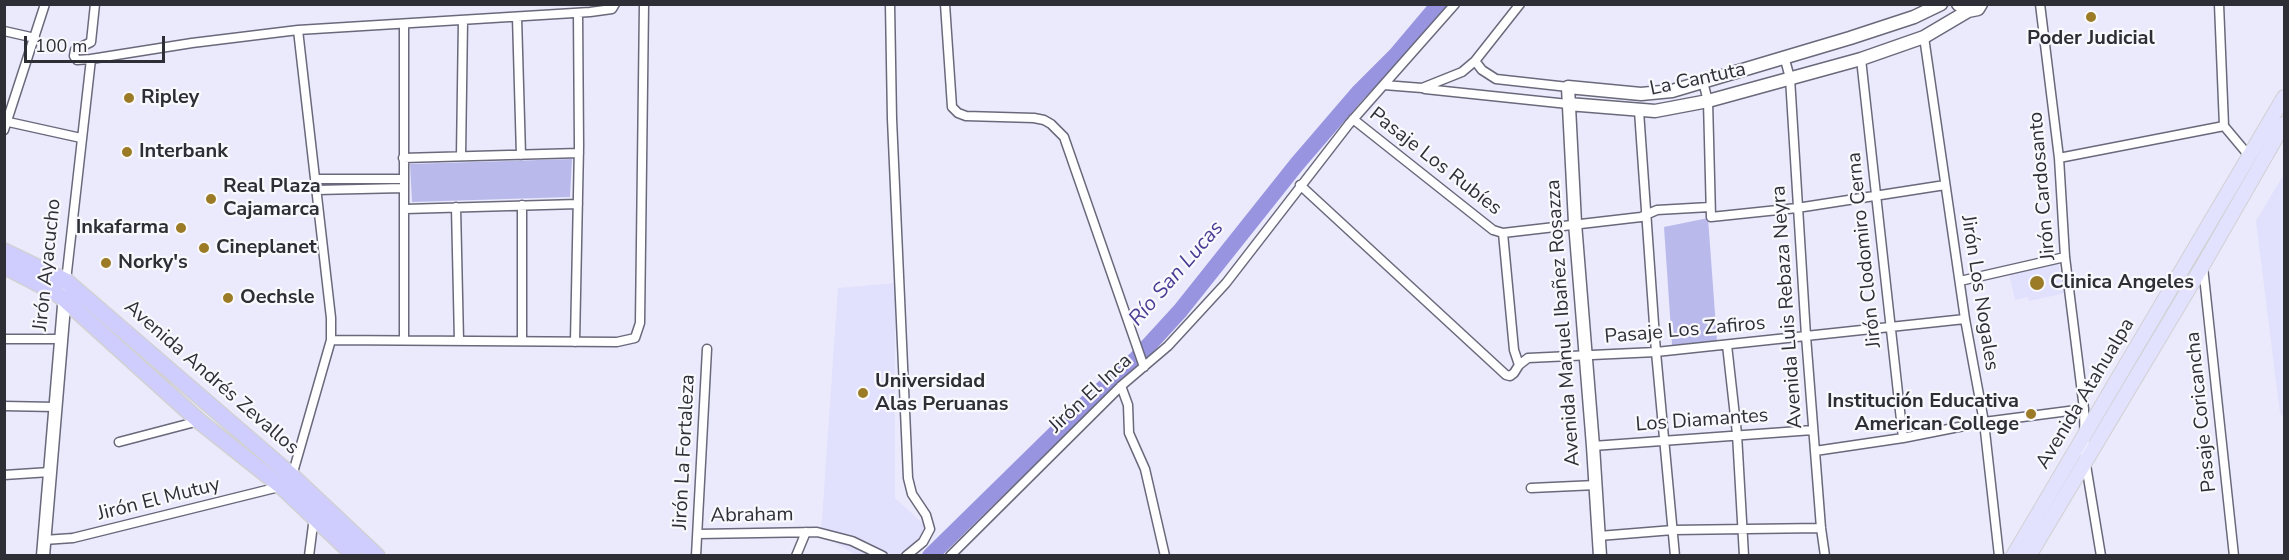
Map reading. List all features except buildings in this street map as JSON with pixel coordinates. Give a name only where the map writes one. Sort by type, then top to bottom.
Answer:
[{"type":"highway","name":"Avenida Andrés Zevallos","points":[[4,251],[66,281],[287,481],[377,555]]},
{"type":"highway","name":"Avenida Andrés Zevallos","points":[[4,266],[56,293],[199,421],[287,481],[314,517],[355,555]]},
{"type":"main road","name":"Avenida Atahualpa","points":[[2013,555],[2284,97]]},
{"type":"main road","name":"Avenida Atahualpa","points":[[2029,555],[2203,265],[2284,124]]},
{"type":"street","points":[[45,4],[5,124],[81,138]]},
{"type":"street","points":[[95,4],[91,42],[75,50],[74,56],[77,60],[298,30],[578,13],[612,9],[615,4]]},
{"type":"street","points":[[331,339],[617,342],[635,338],[640,323],[644,4]]},
{"type":"street","points":[[890,4],[892,119],[908,478],[912,494],[926,515],[930,529],[923,542],[906,555]]},
{"type":"street","points":[[945,4],[952,106],[958,113],[966,116],[1044,120],[1064,137],[1143,365]]},
{"type":"street","name":"Jirón El Inca","points":[[950,555],[1121,386],[1167,346],[1226,283],[1353,119],[1455,4]]},
{"type":"street","points":[[1422,88],[1462,72],[1474,61],[1520,4]]},
{"type":"street","name":"La Cantuta","points":[[1474,61],[1482,70],[1496,79],[1641,94],[1658,93],[1703,82],[1850,38],[1914,17],[1941,4]]},
{"type":"street","name":"Jirón Cardosanto","points":[[2040,4],[2059,158],[2065,257],[2084,409],[2085,459],[2101,555]]},
{"type":"street","points":[[2219,4],[2224,126],[2250,157]]},
{"type":"street","name":"La Cantuta","points":[[1384,85],[1639,111],[1672,110],[1861,59],[1924,37],[1963,8],[1973,11],[1983,5]]},
{"type":"street","points":[[575,342],[579,153],[578,13]]},
{"type":"street","points":[[518,17],[521,155]]},
{"type":"street","points":[[461,156],[463,20]]},
{"type":"street","points":[[404,24],[404,340]]},
{"type":"street","points":[[287,481],[331,339],[331,318],[298,30]]},
{"type":"street","points":[[4,31],[35,38]]},
{"type":"street","name":"Jirón Los Nogales","points":[[1924,37],[1965,319],[1984,422],[1999,555]]},
{"type":"street","name":"Avenida Luis Rebaza Neyra","points":[[1784,56],[1790,78],[1806,336],[1825,555]]},
{"type":"street","name":"Jirón Ayacucho","points":[[43,555],[60,339],[90,59]]},
{"type":"street","name":"Jirón Clodomiro Cerna","points":[[1861,59],[1903,438]]},
{"type":"street","points":[[1462,72],[1461,85],[1465,93]]},
{"type":"street","points":[[1703,82],[1708,101],[1711,217],[1797,208],[1946,185]]},
{"type":"street","name":"Avenida Manuel Ibañez Rosazza","points":[[1568,87],[1575,223],[1600,555]]},
{"type":"street","points":[[1639,111],[1656,352],[1675,555]]},
{"type":"street","name":"Pasaje Los Rubíes","points":[[1353,119],[1493,230],[1503,233],[1641,217],[1657,210],[1710,207]]},
{"type":"street","points":[[2059,158],[2224,126]]},
{"type":"street","points":[[403,158],[579,153]]},
{"type":"street","points":[[315,179],[404,179]]},
{"type":"street","name":"Pasaje Los Zafiros","points":[[1300,185],[1499,371],[1510,376],[1528,358],[1656,352],[1965,319]]},
{"type":"street","points":[[316,190],[404,188]]},
{"type":"street","points":[[405,209],[578,204]]},
{"type":"street","points":[[522,205],[522,341]]},
{"type":"street","points":[[456,207],[459,341]]},
{"type":"street","points":[[1503,233],[1514,350],[1519,365]]},
{"type":"street","points":[[1960,281],[2065,257]]},
{"type":"street","name":"Pasaje Coricancha","points":[[2203,265],[2234,555]]},
{"type":"street","points":[[4,339],[60,339]]},
{"type":"street","points":[[1727,345],[1737,434],[1744,555]]},
{"type":"street","name":"Jirón La Fortaleza","points":[[696,555],[707,349]]},
{"type":"street","points":[[1121,386],[1128,405],[1129,434],[1145,469],[1165,555]]},
{"type":"street","points":[[4,406],[56,407]]},
{"type":"street","points":[[1815,451],[1903,438],[1984,422],[2084,409]]},
{"type":"street","points":[[119,442],[199,421]]},
{"type":"street","name":"Los Diamantes","points":[[1593,446],[1813,430]]},
{"type":"street","points":[[4,475],[50,472]]},
{"type":"street","name":"Jirón El Mutuy","points":[[44,540],[73,538],[287,481]]},
{"type":"street","points":[[1531,488],[1596,485]]},
{"type":"street","points":[[309,555],[314,517]]},
{"type":"street","points":[[1599,536],[1673,530],[1821,528]]},
{"type":"street","points":[[796,555],[806,532]]},
{"type":"street","name":"Abraham","points":[[698,534],[806,532],[831,534],[861,544],[883,555]]},
{"type":"shaded area","points":[[572,159],[570,197],[412,202],[410,164]]},
{"type":"shaded area","points":[[2284,174],[2284,418],[2280,414],[2256,221]]},
{"type":"shaded area","points":[[1708,218],[1717,341],[1672,345],[1664,227]]},
{"type":"shaded area","name":"Clinica Angeles","points":[[2058,263],[2065,293],[2029,301],[2028,297],[2015,300],[2009,273]]},
{"type":"shaded area","name":"Universidad Alas Peruanas","points":[[895,283],[895,498],[930,530],[907,556],[856,555],[821,534],[838,288]]},
{"type":"waterway","name":"Río San Lucas","points":[[930,556],[1082,407],[1136,359],[1180,311],[1297,164],[1439,4]]},
{"type":"place","name":"Poder Judicial","points":[[2091,17]]},
{"type":"place","name":"Ripley","points":[[129,98]]},
{"type":"place","name":"Interbank","points":[[127,152]]},
{"type":"place","name":"Real Plaza Cajamarca","points":[[211,199]]},
{"type":"place","name":"Inkafarma","points":[[181,228]]},
{"type":"place","name":"Cineplanet","points":[[204,248]]},
{"type":"place","name":"Norky's","points":[[106,263]]},
{"type":"place","name":"Clinica Angeles","points":[[2037,283]]},
{"type":"place","name":"Oechsle","points":[[228,298]]},
{"type":"place","name":"Universidad Alas Peruanas","points":[[863,393]]},
{"type":"place","name":"Institución Educativa American College","points":[[2031,414]]}]
